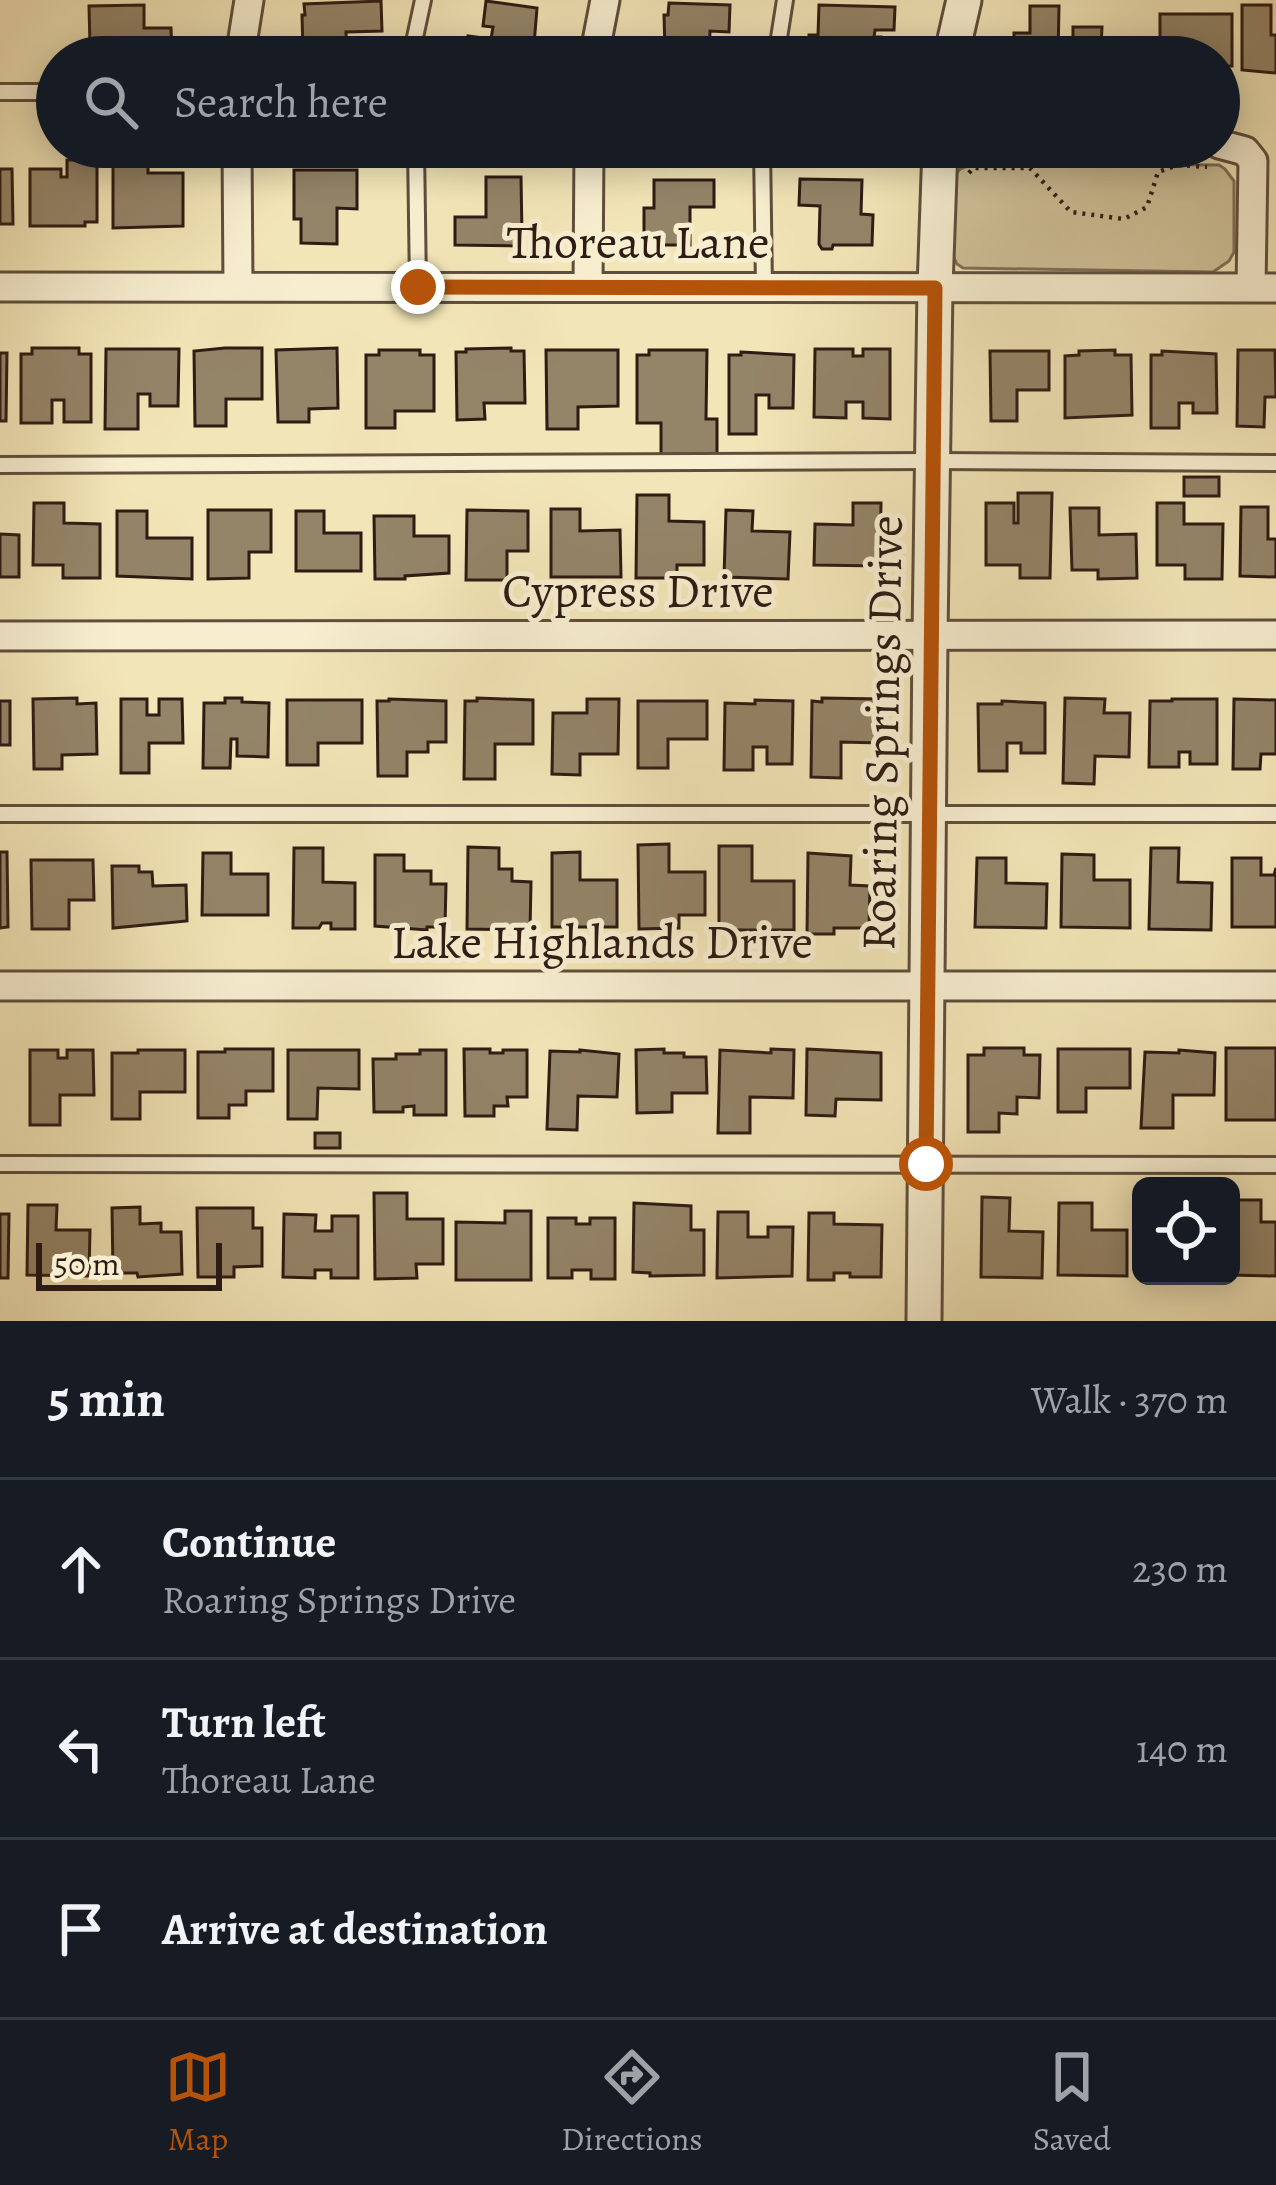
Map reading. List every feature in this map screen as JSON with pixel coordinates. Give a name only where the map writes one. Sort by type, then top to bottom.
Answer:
[{"type":"street","points":[[243,36],[249,0]]},
{"type":"street","points":[[598,36],[605,0]]},
{"type":"street","points":[[956,36],[964,0]]},
{"type":"street","points":[[1240,152],[1253,161],[1263,288]]},
{"type":"street","points":[[237,168],[238,287]]},
{"type":"street","points":[[588,287],[589,168]]},
{"type":"street","name":"Roaring Springs Drive","points":[[924,1321],[939,168]]},
{"type":"street","name":"Thoreau Lane","points":[[0,287],[1263,288]]},
{"type":"street","name":"Cypress Drive","points":[[0,636],[1276,634]]},
{"type":"street","name":"Lake Highlands Drive","points":[[0,986],[1276,986]]},
{"type":"lane","points":[[415,36],[423,0]]},
{"type":"lane","points":[[779,36],[785,0]]},
{"type":"lane","points":[[0,92],[36,92]]},
{"type":"lane","points":[[416,168],[418,287]]},
{"type":"lane","points":[[762,168],[764,288]]},
{"type":"lane","points":[[0,465],[1276,463]]},
{"type":"lane","points":[[0,814],[1276,814]]},
{"type":"lane","points":[[0,1164],[1276,1165]]},
{"type":"path","points":[[964,178],[973,168],[1030,168],[1071,212],[1124,219],[1147,207],[1158,172],[1171,168]]},
{"type":"shaded area","points":[[1224,168],[1234,181],[1234,252],[1213,272],[963,268],[951,252],[955,175],[960,169]]},
{"type":"building","points":[[381,1],[382,31],[303,36],[304,4]]},
{"type":"building","points":[[486,1],[537,8],[535,36],[492,36],[493,27],[483,26]]},
{"type":"building","points":[[669,3],[730,5],[729,32],[665,36],[664,15],[668,15]]},
{"type":"building","points":[[144,5],[144,28],[171,28],[171,36],[90,36],[89,6]]},
{"type":"building","points":[[819,5],[895,7],[894,30],[875,30],[874,36],[809,36],[818,35]]},
{"type":"building","points":[[1242,5],[1271,5],[1276,73],[1242,70]]},
{"type":"building","points":[[1030,6],[1059,6],[1058,36],[1014,36],[1030,33]]},
{"type":"building","points":[[1160,14],[1232,14],[1232,36],[1160,36]]},
{"type":"building","points":[[1073,27],[1102,27],[1102,36],[1073,36]]},
{"type":"building","points":[[67,168],[97,168],[97,222],[30,226],[30,169],[61,169],[61,177],[67,177]]},
{"type":"building","points":[[113,168],[183,173],[183,226],[113,228]]},
{"type":"building","points":[[0,169],[12,169],[13,224],[0,224]]},
{"type":"building","points":[[294,170],[357,170],[357,209],[337,208],[337,244],[301,243],[301,219],[294,219]]},
{"type":"building","points":[[486,177],[521,177],[519,246],[455,245],[455,217],[486,217]]},
{"type":"building","points":[[800,179],[862,180],[861,214],[873,215],[872,245],[822,249],[820,206],[799,205]]},
{"type":"building","points":[[654,180],[714,180],[714,207],[690,207],[690,245],[644,245],[644,208],[654,208]]},
{"type":"building","points":[[32,348],[79,348],[79,354],[91,354],[91,422],[64,422],[64,400],[52,400],[52,423],[21,423],[21,354],[32,354]]},
{"type":"building","points":[[262,348],[262,399],[226,399],[226,426],[195,426],[194,351]]},
{"type":"building","points":[[337,348],[338,408],[309,409],[309,422],[278,422],[276,350]]},
{"type":"building","points":[[106,349],[179,349],[178,406],[150,406],[150,394],[138,394],[138,429],[105,429]]},
{"type":"building","points":[[815,349],[853,349],[853,356],[863,356],[863,349],[890,349],[890,419],[863,418],[863,402],[846,402],[846,418],[814,417]]},
{"type":"building","points":[[379,350],[420,350],[420,355],[434,355],[434,411],[395,411],[395,428],[366,428],[366,355],[379,355]]},
{"type":"building","points":[[546,350],[618,350],[618,406],[578,407],[578,429],[547,429]]},
{"type":"building","points":[[649,350],[707,350],[706,419],[717,419],[717,455],[661,455],[661,423],[637,423],[637,355],[649,355]]},
{"type":"building","points":[[1115,350],[1115,355],[1131,355],[1132,415],[1065,418],[1065,356]]},
{"type":"building","points":[[1238,350],[1275,350],[1276,397],[1265,397],[1264,427],[1237,426]]},
{"type":"building","points":[[524,351],[525,403],[484,403],[485,419],[457,420],[456,352]]},
{"type":"building","points":[[990,351],[1049,351],[1049,390],[1017,390],[1017,421],[991,421]]},
{"type":"building","points":[[1162,351],[1216,354],[1217,413],[1193,413],[1193,403],[1179,403],[1179,428],[1151,428],[1151,355],[1162,355]]},
{"type":"building","points":[[0,353],[7,353],[6,421],[0,421]]},
{"type":"building","points":[[729,355],[794,355],[793,408],[769,408],[769,395],[756,395],[756,434],[729,434]]},
{"type":"building","points":[[1184,477],[1219,477],[1219,496],[1184,496]]},
{"type":"building","points":[[1018,493],[1052,493],[1050,578],[1020,578],[1020,565],[986,565],[986,503],[1014,503],[1014,523],[1018,523]]},
{"type":"building","points":[[637,495],[669,495],[669,521],[704,522],[704,565],[677,565],[677,578],[636,578]]},
{"type":"building","points":[[34,503],[64,503],[64,523],[100,524],[100,578],[63,578],[63,565],[33,565]]},
{"type":"building","points":[[853,503],[881,503],[880,566],[814,565],[815,524],[853,525]]},
{"type":"building","points":[[1157,503],[1184,503],[1184,524],[1223,524],[1222,579],[1185,579],[1185,565],[1157,565]]},
{"type":"building","points":[[1241,507],[1268,507],[1268,539],[1276,539],[1276,577],[1240,576]]},
{"type":"building","points":[[1070,508],[1099,508],[1099,535],[1136,534],[1137,578],[1098,579],[1098,570],[1072,570]]},
{"type":"building","points":[[551,509],[580,509],[580,531],[620,530],[621,577],[551,577]]},
{"type":"building","points":[[208,510],[271,510],[271,552],[249,552],[249,578],[208,579]]},
{"type":"building","points":[[467,510],[528,511],[528,551],[507,551],[507,580],[466,580]]},
{"type":"building","points":[[726,510],[753,511],[752,531],[790,532],[788,579],[724,577]]},
{"type":"building","points":[[117,511],[147,511],[147,538],[192,538],[192,579],[117,576]]},
{"type":"building","points":[[296,511],[324,511],[324,533],[361,533],[361,571],[296,571]]},
{"type":"building","points":[[374,516],[414,516],[414,536],[449,536],[449,573],[375,579]]},
{"type":"building","points":[[0,534],[19,535],[19,577],[0,577]]},
{"type":"building","points":[[77,698],[77,704],[96,703],[97,754],[62,755],[62,769],[34,769],[33,699]]},
{"type":"building","points":[[225,698],[269,703],[268,757],[237,756],[237,739],[231,739],[230,768],[203,768],[204,703],[225,703]]},
{"type":"building","points":[[822,698],[881,699],[880,743],[841,742],[841,778],[811,777],[812,701],[822,702]]},
{"type":"building","points":[[1065,698],[1105,699],[1104,713],[1130,713],[1129,757],[1095,756],[1094,784],[1063,783]]},
{"type":"building","points":[[121,699],[147,699],[147,715],[159,715],[159,699],[182,699],[183,743],[149,743],[149,773],[121,773]]},
{"type":"building","points":[[587,699],[619,699],[618,754],[580,754],[580,775],[552,774],[553,713],[587,713]]},
{"type":"building","points":[[1217,699],[1217,764],[1190,764],[1190,752],[1179,752],[1179,767],[1149,767],[1150,701]]},
{"type":"building","points":[[1234,699],[1276,700],[1276,754],[1261,754],[1260,769],[1233,769]]},
{"type":"building","points":[[287,700],[362,700],[362,743],[318,743],[318,765],[287,765]]},
{"type":"building","points":[[533,700],[533,744],[495,744],[495,779],[464,779],[465,701]]},
{"type":"building","points":[[755,700],[793,701],[792,764],[767,764],[767,747],[753,747],[753,770],[724,770],[725,703],[755,704]]},
{"type":"building","points":[[0,701],[10,701],[10,745],[0,745]]},
{"type":"building","points":[[377,701],[446,701],[446,742],[428,742],[428,752],[407,752],[407,776],[378,776]]},
{"type":"building","points":[[638,701],[707,701],[707,739],[668,739],[668,768],[638,768]]},
{"type":"building","points":[[1045,703],[1045,753],[1021,753],[1021,743],[1007,743],[1007,771],[979,771],[978,704]]},
{"type":"building","points":[[669,844],[669,872],[705,872],[705,915],[679,915],[679,928],[639,929],[638,845]]},
{"type":"building","points":[[719,846],[752,846],[752,881],[794,881],[794,930],[719,930]]},
{"type":"building","points":[[468,847],[499,848],[499,869],[512,869],[512,881],[531,882],[530,930],[467,929]]},
{"type":"building","points":[[294,848],[323,848],[323,882],[355,883],[355,929],[331,929],[331,923],[293,928]]},
{"type":"building","points":[[1151,848],[1179,848],[1178,882],[1212,883],[1211,930],[1149,929]]},
{"type":"building","points":[[0,852],[7,852],[8,927],[0,928]]},
{"type":"building","points":[[580,852],[580,880],[617,880],[617,927],[552,927],[552,853]]},
{"type":"building","points":[[203,853],[231,853],[231,874],[268,874],[268,915],[202,915]]},
{"type":"building","points":[[808,853],[851,856],[850,885],[870,886],[869,928],[807,934]]},
{"type":"building","points":[[1062,854],[1094,855],[1094,880],[1130,880],[1130,928],[1061,927]]},
{"type":"building","points":[[375,855],[404,855],[404,871],[431,871],[431,884],[446,884],[445,927],[375,926]]},
{"type":"building","points":[[977,858],[1006,858],[1006,883],[1047,884],[1046,928],[975,927]]},
{"type":"building","points":[[1232,858],[1261,858],[1261,875],[1274,875],[1276,868],[1276,927],[1232,927]]},
{"type":"building","points":[[31,860],[93,860],[94,900],[69,900],[69,929],[32,929]]},
{"type":"building","points":[[112,866],[139,866],[139,872],[152,872],[153,886],[186,885],[187,921],[113,928]]},
{"type":"building","points":[[984,1048],[1024,1048],[1024,1055],[1040,1055],[1039,1098],[1017,1097],[1017,1114],[999,1113],[999,1132],[968,1132],[968,1055],[984,1055]]},
{"type":"building","points":[[1226,1048],[1276,1048],[1276,1120],[1226,1120]]},
{"type":"building","points":[[273,1049],[273,1091],[246,1091],[246,1105],[229,1105],[229,1118],[198,1118],[198,1052]]},
{"type":"building","points":[[464,1049],[527,1050],[527,1097],[507,1097],[508,1106],[494,1106],[494,1116],[465,1116]]},
{"type":"building","points":[[664,1049],[664,1053],[684,1053],[684,1057],[706,1057],[707,1093],[672,1093],[672,1112],[637,1113],[636,1050]]},
{"type":"building","points":[[771,1049],[794,1050],[793,1098],[750,1097],[750,1133],[718,1133],[720,1050],[771,1053]]},
{"type":"building","points":[[807,1049],[881,1053],[881,1100],[836,1099],[835,1116],[806,1115]]},
{"type":"building","points":[[1058,1049],[1130,1049],[1130,1088],[1086,1088],[1086,1112],[1058,1112]]},
{"type":"building","points":[[30,1050],[58,1050],[58,1058],[67,1058],[67,1050],[93,1050],[94,1095],[60,1095],[60,1125],[30,1125]]},
{"type":"building","points":[[185,1050],[185,1092],[140,1092],[140,1119],[112,1119],[112,1053]]},
{"type":"building","points":[[288,1050],[359,1050],[359,1089],[318,1088],[317,1119],[288,1119]]},
{"type":"building","points":[[420,1050],[446,1050],[446,1115],[414,1115],[414,1106],[403,1107],[403,1112],[374,1112],[373,1059],[396,1059],[396,1054],[420,1054]]},
{"type":"building","points":[[550,1051],[619,1054],[617,1097],[578,1096],[577,1130],[547,1129]]},
{"type":"building","points":[[1145,1052],[1215,1053],[1214,1095],[1173,1095],[1173,1128],[1141,1128]]},
{"type":"building","points":[[315,1133],[340,1133],[340,1148],[315,1148]]},
{"type":"building","points":[[374,1193],[407,1193],[407,1219],[443,1219],[443,1264],[416,1264],[417,1278],[375,1279]]},
{"type":"building","points":[[982,1197],[1010,1198],[1009,1231],[1043,1232],[1042,1278],[981,1277]]},
{"type":"building","points":[[1240,1200],[1261,1200],[1261,1222],[1276,1222],[1276,1276],[1240,1275]]},
{"type":"building","points":[[634,1203],[691,1206],[691,1230],[704,1230],[704,1275],[633,1272]]},
{"type":"building","points":[[1059,1203],[1092,1203],[1092,1230],[1127,1230],[1127,1276],[1058,1275]]},
{"type":"building","points":[[28,1205],[57,1205],[56,1230],[90,1230],[89,1276],[27,1275]]},
{"type":"building","points":[[140,1207],[140,1224],[161,1223],[161,1232],[181,1232],[182,1274],[138,1277],[137,1273],[113,1273],[112,1208]]},
{"type":"building","points":[[197,1208],[253,1208],[253,1228],[262,1228],[262,1266],[234,1267],[234,1277],[198,1277]]},
{"type":"building","points":[[505,1211],[531,1211],[531,1280],[456,1280],[456,1222],[505,1223]]},
{"type":"building","points":[[718,1212],[748,1212],[748,1237],[768,1237],[768,1227],[793,1227],[792,1276],[717,1278]]},
{"type":"building","points":[[809,1213],[834,1213],[834,1224],[882,1225],[881,1277],[834,1273],[834,1280],[808,1280]]},
{"type":"building","points":[[0,1214],[9,1214],[8,1278],[0,1278]]},
{"type":"building","points":[[284,1214],[316,1215],[315,1231],[332,1231],[332,1216],[358,1216],[358,1278],[331,1278],[331,1270],[315,1270],[315,1278],[283,1277]]},
{"type":"building","points":[[548,1218],[576,1218],[576,1224],[590,1224],[590,1218],[615,1218],[615,1279],[591,1279],[591,1270],[572,1270],[572,1278],[548,1278]]},
{"type":"route","points":[[418,287],[935,288],[926,1164]]}]
